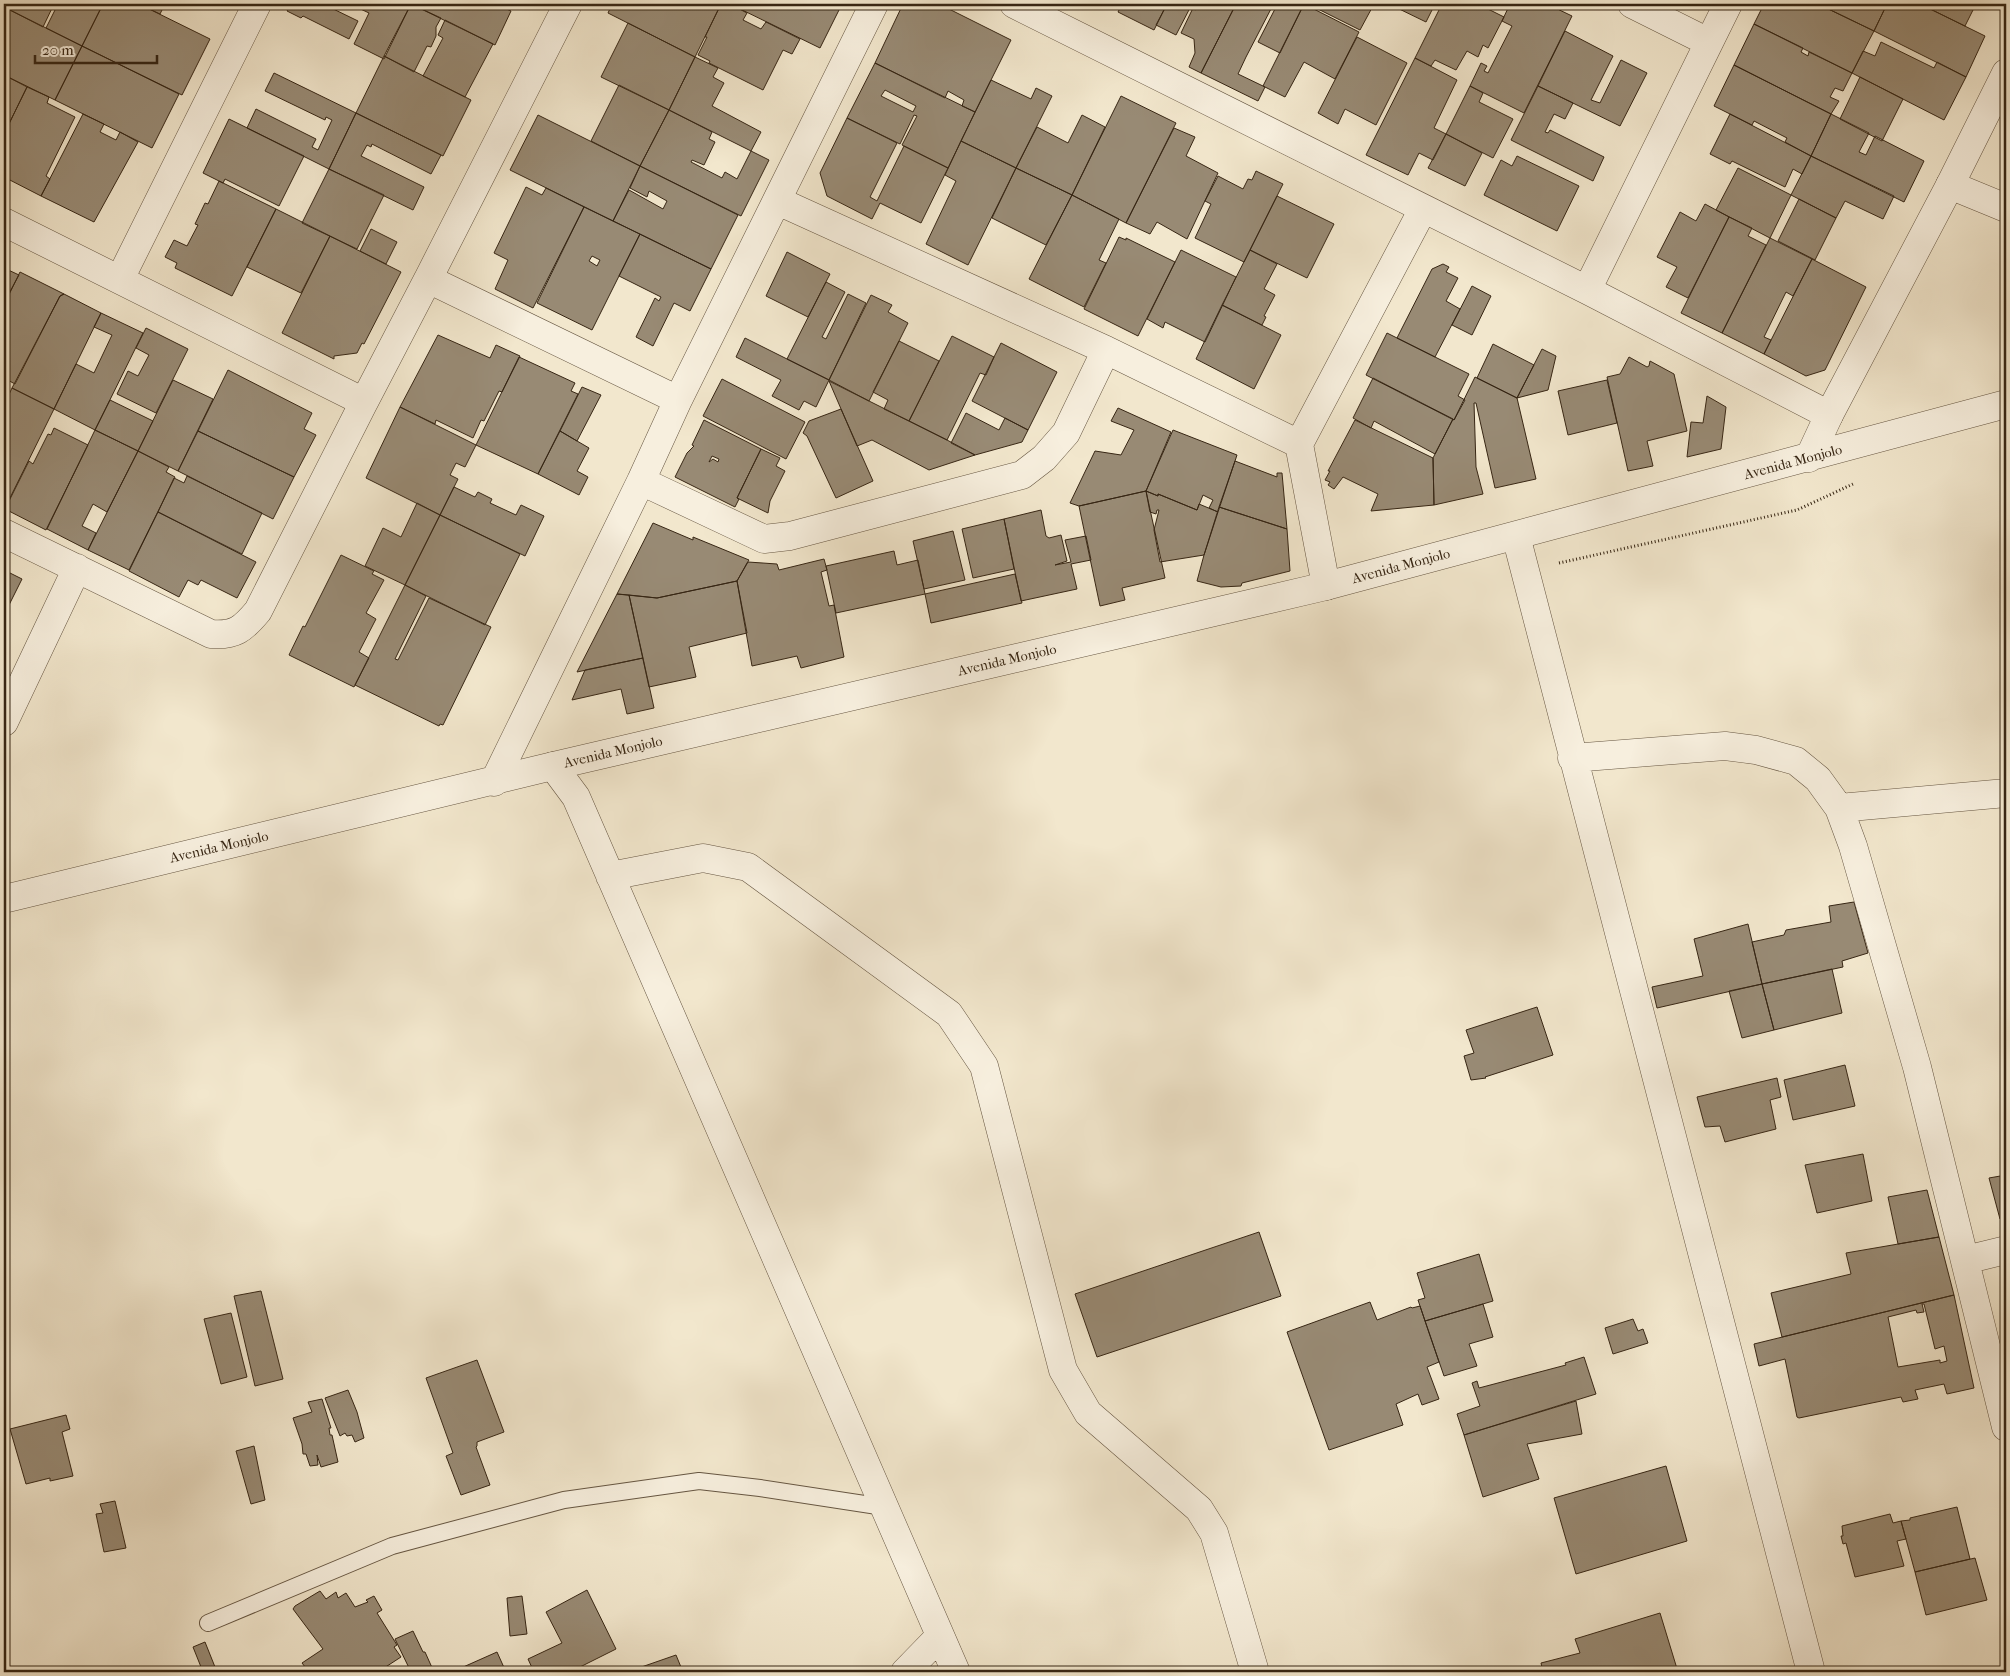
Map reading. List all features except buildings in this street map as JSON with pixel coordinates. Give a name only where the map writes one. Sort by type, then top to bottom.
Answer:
[{"type":"street","points":[[120,279],[257,4]]},
{"type":"street","points":[[4,533],[211,634],[227,636],[238,630],[258,611],[568,4]]},
{"type":"street","points":[[494,782],[641,481],[678,400],[874,4]]},
{"type":"street","points":[[1014,4],[1587,290],[1829,415]]},
{"type":"street","points":[[1632,4],[1708,42]]},
{"type":"street","points":[[1587,290],[1728,4]]},
{"type":"street","points":[[1809,458],[1829,415],[1950,185],[2006,73]]},
{"type":"street","points":[[1950,185],[2006,208]]},
{"type":"street","points":[[778,201],[1106,350],[1299,444]]},
{"type":"street","points":[[1326,586],[1299,444],[1423,209]]},
{"type":"street","points":[[4,222],[364,402]]},
{"type":"street","points":[[428,279],[678,400]]},
{"type":"street","points":[[641,481],[764,539],[790,536],[1022,475],[1044,458],[1066,433],[1106,350]]},
{"type":"street","name":"Avenida Monjolo","points":[[4,899],[494,782],[553,766],[1326,586],[2006,404]]},
{"type":"street","points":[[1516,536],[1572,758],[1811,1672]]},
{"type":"street","points":[[4,722],[77,568]]},
{"type":"street","points":[[1572,758],[1725,746],[1756,750],[1796,761],[1818,779],[1839,808],[1853,846],[1917,1067],[2006,1427]]},
{"type":"street","points":[[553,766],[576,797],[956,1672]]},
{"type":"street","points":[[1839,808],[2006,792]]},
{"type":"street","points":[[610,876],[703,858],[748,867],[950,1014],[984,1066],[1063,1370],[1088,1412],[1199,1509],[1214,1532],[1255,1672]]},
{"type":"street","points":[[1965,1260],[2006,1250]]},
{"type":"street","points":[[905,1672],[940,1636]]},
{"type":"lane","points":[[208,1623],[392,1546],[564,1500],[699,1482],[760,1488],[884,1507]]}]
